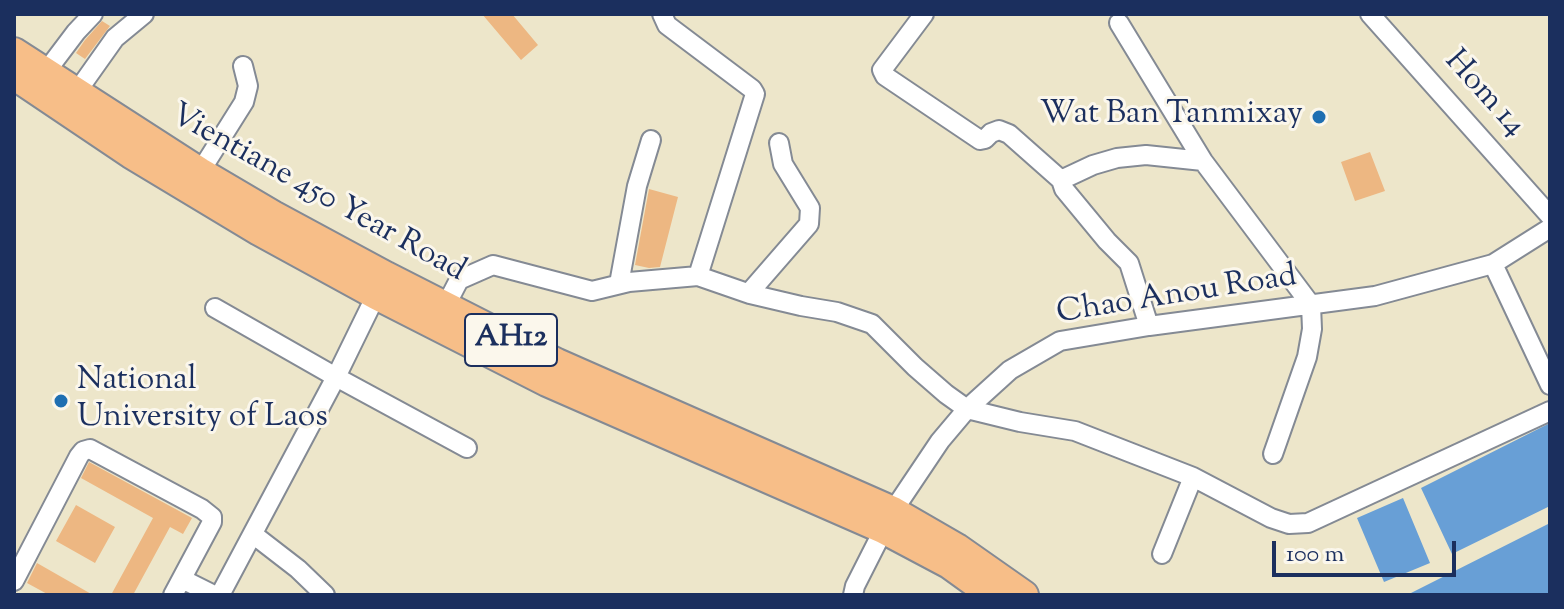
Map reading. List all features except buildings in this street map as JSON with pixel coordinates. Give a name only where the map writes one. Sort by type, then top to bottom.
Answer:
[{"type":"highway","name":"Vientiane 450 Year Road","points":[[14,52],[381,285],[547,382],[957,548],[1024,595]]},
{"type":"highway","name":"Vientiane 450 Year Road","points":[[14,75],[144,161],[259,231],[381,285],[445,307],[888,520],[992,595]]},
{"type":"street","points":[[45,73],[93,14]]},
{"type":"street","points":[[76,93],[115,38],[144,14]]},
{"type":"street","points":[[662,14],[667,25],[755,94],[698,276]]},
{"type":"street","points":[[924,14],[882,70],[885,76],[980,140],[999,130],[1009,134],[1061,180],[1064,189],[1129,263],[1149,326]]},
{"type":"street","name":"Hom 14","points":[[1370,14],[1550,216]]},
{"type":"street","points":[[1119,23],[1203,161],[1311,305],[1312,329],[1307,357],[1273,454]]},
{"type":"street","points":[[200,172],[244,102],[248,86],[243,66]]},
{"type":"street","points":[[619,284],[637,186],[651,140]]},
{"type":"street","points":[[749,293],[809,224],[810,208],[783,164],[779,143]]},
{"type":"street","points":[[1061,180],[1117,158],[1146,155],[1203,161]]},
{"type":"street","name":"Chao Anou Road","points":[[853,595],[888,520],[940,441],[967,409],[1010,370],[1060,341],[1375,296],[1493,264],[1550,228]]},
{"type":"street","points":[[1493,264],[1550,385]]},
{"type":"street","points":[[445,307],[459,280],[493,265],[592,291],[619,284],[698,276],[749,293],[837,312],[872,324],[915,367],[967,409],[1075,431],[1193,477],[1271,518],[1289,524],[1308,523],[1550,411]]},
{"type":"street","points":[[220,595],[254,535],[381,285]]},
{"type":"street","points":[[215,308],[467,448]]},
{"type":"street","points":[[14,581],[79,456],[90,449],[212,517],[177,587],[214,595]]},
{"type":"street","points":[[1162,554],[1193,477]]},
{"type":"street","points":[[254,535],[298,569],[325,595]]},
{"type":"water","points":[[1550,423],[1550,506],[1452,554],[1421,488]]},
{"type":"water","points":[[1403,498],[1430,563],[1384,582],[1357,518]]},
{"type":"water","points":[[1550,523],[1550,595],[1407,595]]},
{"type":"place","name":"Wat Ban Tanmixay","points":[[1319,117]]},
{"type":"place","name":"National University of Laos","points":[[61,401]]}]
